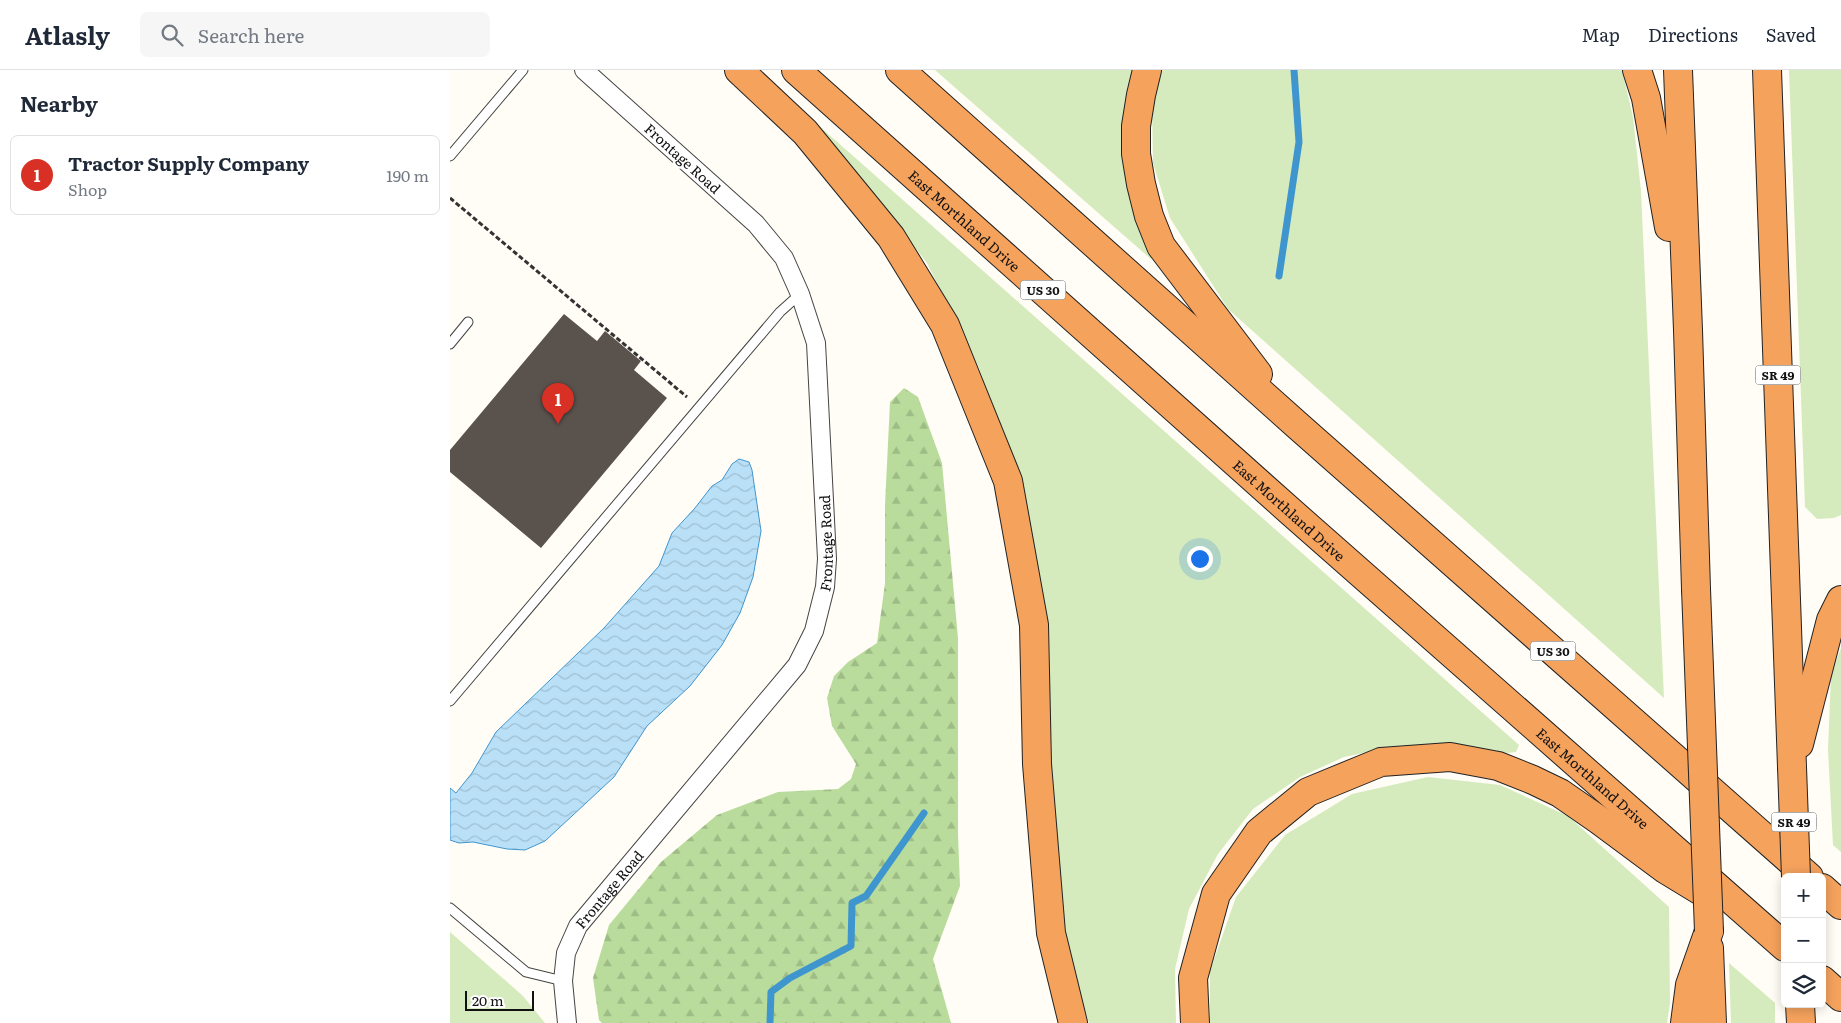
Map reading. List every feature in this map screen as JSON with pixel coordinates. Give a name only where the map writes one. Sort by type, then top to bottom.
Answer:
[{"type":"highway","points":[[739,70],[805,132],[890,237],[945,325],[1008,481],[1034,625],[1037,764],[1050,933],[1073,1023]]},
{"type":"highway","name":"East Morthland Drive","points":[[796,70],[1290,511],[1781,943]]},
{"type":"highway","name":"US 30","points":[[900,70],[1297,425],[1804,873]]},
{"type":"highway","points":[[1147,70],[1136,126],[1136,154],[1149,216],[1161,246],[1297,425]]},
{"type":"highway","points":[[1637,70],[1646,98],[1688,330]]},
{"type":"highway","points":[[1678,70],[1712,1023]]},
{"type":"highway","name":"SR 49","points":[[1767,70],[1796,873]]},
{"type":"highway","points":[[1792,768],[1831,620],[1841,600]]},
{"type":"highway","points":[[1195,1023],[1192,978],[1216,894],[1259,832],[1308,792],[1381,762],[1450,757],[1498,766],[1533,780],[1560,793],[1584,809],[1664,870],[1765,929]]},
{"type":"highway","points":[[1826,886],[1841,894]]},
{"type":"highway","points":[[1826,892],[1841,905]]},
{"type":"highway","points":[[1685,1023],[1690,985],[1709,931]]},
{"type":"highway","points":[[1826,983],[1841,996]]},
{"type":"highway","points":[[1800,1008],[1801,1023]]},
{"type":"street","name":"Frontage Road","points":[[568,1023],[563,981],[566,954],[578,926],[797,665],[814,631],[825,587],[827,559],[816,343],[800,294],[784,258],[756,224],[584,70]]},
{"type":"lane","points":[[450,156],[523,70]]},
{"type":"lane","points":[[450,702],[780,312],[800,294]]},
{"type":"lane","points":[[450,344],[468,322]]},
{"type":"lane","points":[[450,908],[526,972],[563,981]]},
{"type":"path","points":[[450,198],[688,398]]},
{"type":"green space","points":[[935,70],[1133,70],[1126,94],[1121,157],[1132,204],[1152,260]]},
{"type":"green space","points":[[1162,70],[1622,70],[1633,117],[1641,191],[1664,698],[1228,309],[1170,218],[1153,163],[1152,108]]},
{"type":"green space","points":[[1789,70],[1841,70],[1841,515],[1834,518],[1817,519],[1805,507]]},
{"type":"green space","points":[[817,124],[1519,745],[1516,752],[1507,753],[1449,744],[1397,746],[1344,757],[1300,777],[1253,809],[1218,854],[1189,909],[1175,969],[1176,1023],[1089,1023],[1064,939],[1040,595],[1009,453],[979,368],[927,263]]},
{"type":"green space","points":[[904,388],[918,397],[942,463],[958,638],[958,834],[960,886],[933,959],[951,1023],[602,1023],[599,1020],[593,978],[609,925],[661,862],[717,815],[778,792],[838,789],[851,779],[856,764],[832,726],[827,698],[834,676],[848,662],[877,643],[885,583],[885,505],[890,402]]},
{"type":"green space","points":[[1841,648],[1841,852],[1833,845],[1828,750],[1831,674]]},
{"type":"green space","points":[[1428,777],[1500,785],[1568,816],[1669,907],[1670,1003],[1667,1023],[1210,1023],[1210,971],[1236,897],[1285,835],[1352,794]]},
{"type":"green space","points":[[450,932],[523,996],[545,1023],[450,1023]]},
{"type":"green space","points":[[1729,963],[1775,1003],[1775,1023],[1731,1023]]},
{"type":"water","points":[[739,459],[749,462],[752,470],[761,531],[753,577],[740,613],[722,645],[690,686],[647,726],[614,777],[545,841],[525,850],[507,849],[473,842],[459,843],[450,840],[450,788],[456,793],[472,773],[496,732],[604,628],[659,566],[672,533],[712,486],[722,480],[732,464]]},
{"type":"building","points":[[564,314],[597,341],[605,331],[641,361],[634,370],[667,398],[541,548],[450,472],[450,450]]},
{"type":"waterway","points":[[1279,276],[1299,142],[1294,70]]},
{"type":"waterway","points":[[770,1023],[771,992],[790,978],[851,946],[852,903],[866,896],[924,813]]},
{"type":"place","name":"Tractor Supply Company","points":[[558,424]]}]
